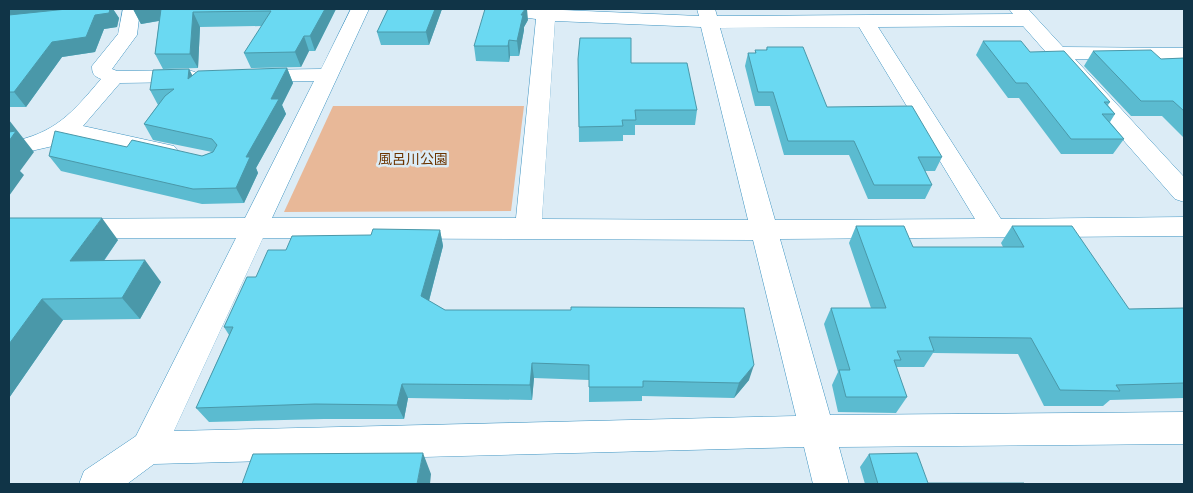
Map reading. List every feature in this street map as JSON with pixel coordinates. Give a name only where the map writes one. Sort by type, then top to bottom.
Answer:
[{"type":"street","points":[[96,484],[148,448],[360,9]]},
{"type":"street","points":[[496,9],[546,15],[708,15],[864,20],[1023,14],[1184,193]]},
{"type":"street","points":[[127,10],[127,35],[102,66],[102,72],[114,77],[328,75]]},
{"type":"street","points":[[528,228],[546,15]]},
{"type":"street","points":[[708,15],[831,484]]},
{"type":"street","points":[[864,20],[993,228]]},
{"type":"street","points":[[1058,53],[1184,54]]},
{"type":"street","points":[[9,149],[41,142],[67,130],[114,77]]},
{"type":"street","points":[[67,130],[192,157]]},
{"type":"street","points":[[9,228],[763,230],[1184,227]]},
{"type":"street","points":[[148,448],[817,431],[1184,428]]},
{"type":"green space","name":"風呂川公園","points":[[333,106],[524,106],[511,211],[284,212]]},
{"type":"building","points":[[67,9],[110,9],[109,13],[95,15],[86,37],[52,42],[14,92],[9,92],[9,15]]},
{"type":"building","points":[[161,9],[325,9],[310,36],[304,36],[295,52],[244,53],[271,11],[193,12],[190,54],[155,54]]},
{"type":"building","points":[[388,9],[435,9],[426,32],[377,32]]},
{"type":"building","points":[[485,9],[525,9],[521,15],[523,15],[517,41],[509,40],[508,46],[474,46]]},
{"type":"building","points":[[580,38],[631,38],[631,63],[687,63],[697,110],[635,110],[636,120],[622,120],[623,126],[579,127],[578,59]]},
{"type":"building","points":[[983,41],[1021,41],[1030,52],[1064,51],[1110,102],[1104,102],[1115,114],[1102,114],[1124,139],[1071,139],[1027,83],[1016,83]]},
{"type":"building","points":[[767,47],[803,47],[827,107],[912,106],[942,157],[918,157],[932,185],[874,185],[854,141],[788,141],[773,92],[758,92],[748,53],[756,53],[755,50],[767,50]]},
{"type":"building","points":[[1151,50],[1161,59],[1184,58],[1184,111],[1173,101],[1141,101],[1093,51]]},
{"type":"building","points":[[287,68],[271,99],[279,99],[246,157],[250,157],[236,188],[193,189],[49,156],[55,131],[127,147],[132,140],[202,156],[213,152],[217,145],[212,139],[144,124],[165,96],[174,89],[150,90],[153,70],[189,69],[188,79],[198,71]]},
{"type":"building","points":[[16,131],[9,141],[9,132]]},
{"type":"building","points":[[9,218],[102,218],[70,261],[145,260],[122,298],[42,299],[9,344]]},
{"type":"building","points":[[856,226],[904,226],[913,247],[1024,247],[1012,226],[1072,226],[1129,309],[1184,308],[1184,383],[1116,385],[1120,391],[1060,390],[1031,338],[929,337],[934,351],[897,351],[901,360],[894,360],[907,397],[846,397],[839,370],[850,370],[831,308],[886,308]]},
{"type":"building","points":[[373,229],[440,230],[421,296],[445,310],[571,310],[571,307],[744,308],[754,365],[739,383],[643,381],[643,387],[589,387],[589,365],[532,363],[530,385],[402,384],[397,405],[315,404],[196,408],[233,327],[224,327],[247,277],[256,277],[268,250],[286,250],[292,236],[371,235]]},
{"type":"building","points":[[423,453],[417,484],[242,484],[253,454]]},
{"type":"building","points":[[917,453],[928,483],[1025,484],[878,484],[869,454]]}]
